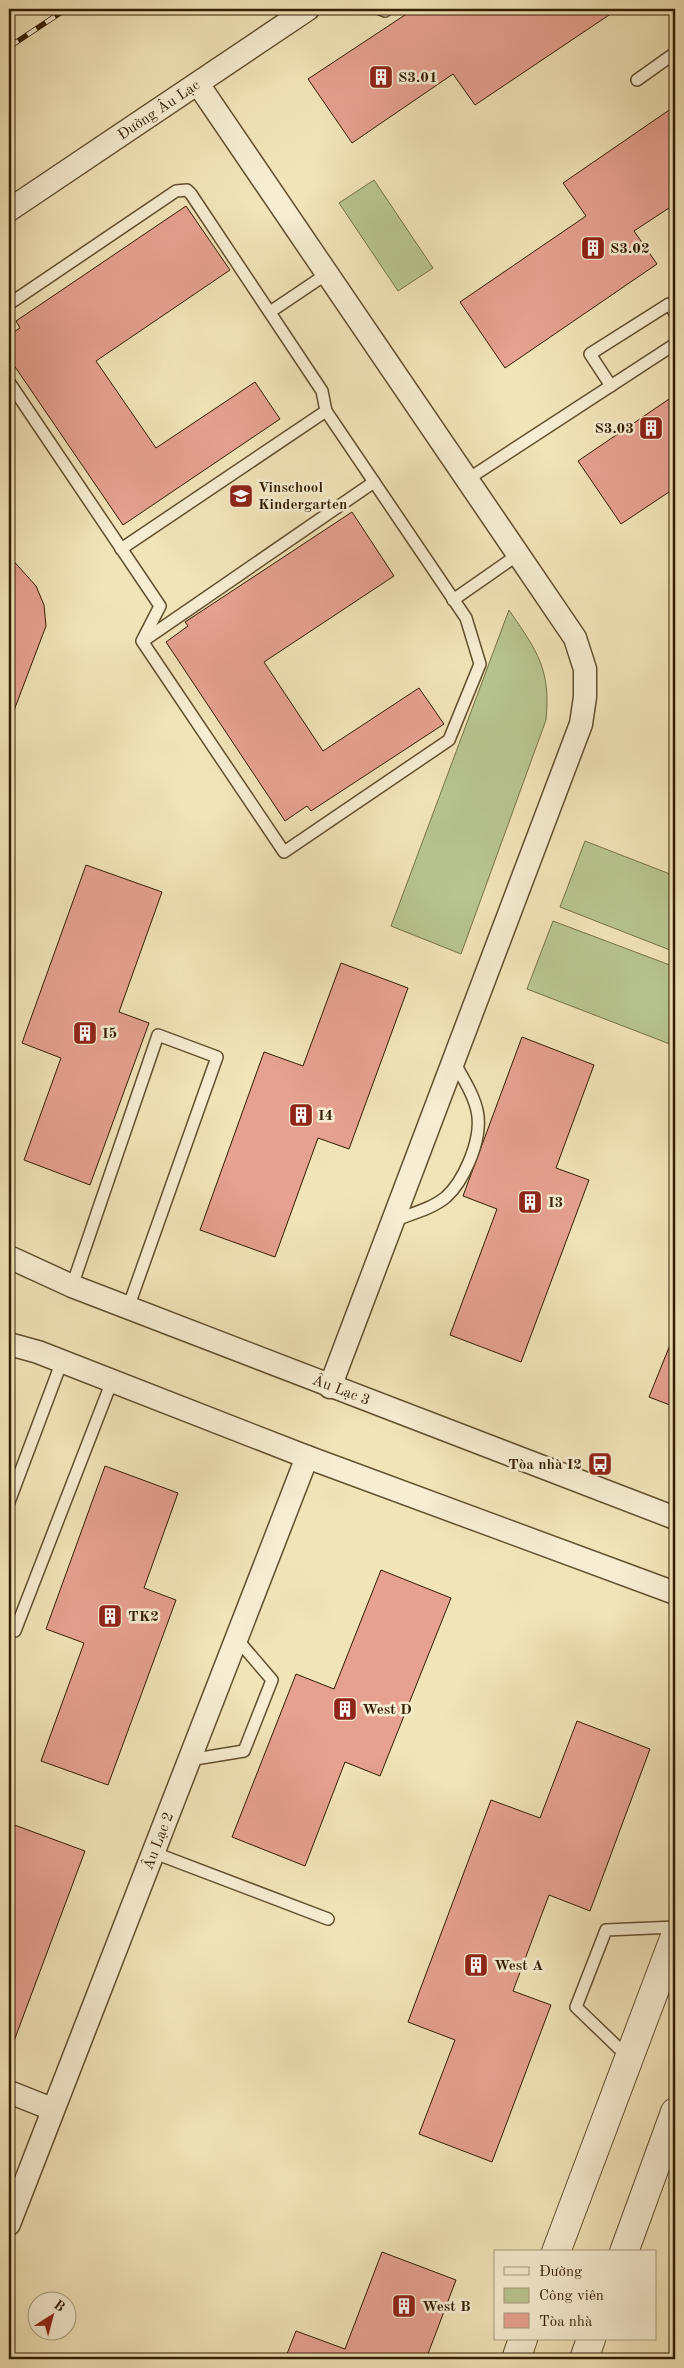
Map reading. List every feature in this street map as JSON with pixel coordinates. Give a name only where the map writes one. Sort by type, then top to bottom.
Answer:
[{"type":"street","name":"Đường Âu Lạc","points":[[9,210],[308,9]]},
{"type":"street","points":[[198,84],[575,638],[585,668],[585,697],[581,724],[330,1387]]},
{"type":"street","name":"Âu Lạc 3","points":[[9,1257],[72,1286],[128,1308],[675,1518]]},
{"type":"street","points":[[9,1344],[62,1361],[307,1457],[675,1593]]},
{"type":"street","name":"Âu Lạc 2","points":[[9,2224],[52,2109],[307,1457]]},
{"type":"street","points":[[557,2250],[675,1936]]},
{"type":"street","points":[[9,2092],[52,2109]]},
{"type":"street","points":[[625,2250],[675,2112]]},
{"type":"street","points":[[516,2359],[523,2340]]},
{"type":"street","points":[[584,2359],[591,2340]]},
{"type":"lane","points":[[380,9],[385,11],[387,9]]},
{"type":"lane","points":[[637,80],[675,53]]},
{"type":"lane","points":[[9,304],[181,189],[191,194],[322,391],[326,411],[466,618],[480,664],[449,740],[284,852],[142,641]]},
{"type":"lane","points":[[270,312],[328,273]]},
{"type":"lane","points":[[611,386],[590,354],[669,304],[675,314]]},
{"type":"lane","points":[[468,479],[675,344]]},
{"type":"lane","points":[[9,382],[160,606],[142,641]]},
{"type":"lane","points":[[121,549],[326,411]]},
{"type":"lane","points":[[142,641],[374,482]]},
{"type":"lane","points":[[453,600],[519,554]]},
{"type":"lane","points":[[72,1286],[158,1034],[217,1057],[128,1308]]},
{"type":"lane","points":[[393,1221],[446,1197],[466,1170],[475,1147],[480,1127],[478,1112],[472,1094],[454,1062]]},
{"type":"lane","points":[[9,1502],[62,1361]]},
{"type":"lane","points":[[9,1629],[15,1631],[112,1381]]},
{"type":"lane","points":[[189,1760],[244,1751],[272,1680],[236,1638]]},
{"type":"lane","points":[[152,1852],[328,1919]]},
{"type":"lane","points":[[630,2058],[576,2007],[606,1930],[675,1927]]},
{"type":"green space","points":[[374,180],[433,268],[398,291],[339,203]]},
{"type":"green space","points":[[509,610],[540,661],[546,687],[546,720],[461,954],[391,926]]},
{"type":"green space","points":[[585,841],[675,876],[675,952],[560,907]]},
{"type":"green space","points":[[553,921],[675,967],[675,1046],[527,989]]},
{"type":"building","name":"S3.01","points":[[414,9],[618,9],[475,105],[453,74],[352,143],[308,79]]},
{"type":"building","name":"S3.02","points":[[675,106],[675,204],[634,231],[657,264],[505,368],[460,302],[586,216],[563,183]]},
{"type":"building","points":[[186,206],[230,270],[96,361],[156,448],[255,382],[280,419],[123,525],[9,358],[9,335],[20,328],[16,321]]},
{"type":"building","name":"S3.03","points":[[675,395],[675,488],[621,524],[578,461]]},
{"type":"building","points":[[352,512],[394,576],[264,662],[323,751],[419,688],[444,724],[311,811],[307,806],[285,821],[166,642],[188,626],[185,622]]},
{"type":"building","points":[[9,556],[36,586],[44,605],[46,626],[10,721]]},
{"type":"building","name":"I5","points":[[86,865],[162,892],[119,1012],[149,1023],[90,1185],[24,1160],[61,1058],[22,1043]]},
{"type":"building","name":"I4","points":[[341,963],[408,988],[349,1149],[318,1138],[275,1257],[200,1230],[264,1052],[303,1066]]},
{"type":"building","name":"I3","points":[[522,1037],[594,1065],[556,1168],[589,1180],[521,1362],[450,1335],[497,1209],[463,1196]]},
{"type":"building","points":[[675,1335],[675,1407],[649,1397]]},
{"type":"building","name":"TK2","points":[[105,1466],[178,1493],[144,1588],[176,1600],[108,1785],[41,1761],[84,1643],[46,1629]]},
{"type":"building","name":"West D","points":[[381,1570],[451,1598],[380,1776],[345,1762],[305,1866],[232,1837],[296,1674],[334,1689]]},
{"type":"building","name":"West A","points":[[577,1721],[650,1749],[590,1911],[549,1895],[513,1991],[551,2005],[492,2162],[419,2134],[455,2040],[408,2022],[491,1800],[540,1818]]},
{"type":"building","points":[[9,1823],[85,1851],[11,2049],[9,2048]]},
{"type":"building","name":"West B","points":[[382,2252],[456,2280],[426,2359],[285,2359],[296,2331],[345,2349]]},
{"type":"railway","points":[[9,47],[66,9]]},
{"type":"place","name":"S3.01","points":[[381,77]]},
{"type":"place","name":"S3.02","points":[[593,248]]},
{"type":"place","name":"S3.03","points":[[651,428]]},
{"type":"place","name":"Vinschool Kindergarten","points":[[241,496]]},
{"type":"place","name":"I5","points":[[85,1033]]},
{"type":"place","name":"I4","points":[[301,1115]]},
{"type":"place","name":"I3","points":[[530,1202]]},
{"type":"place","name":"Tòa nhà I2","points":[[600,1464]]},
{"type":"place","name":"TK2","points":[[110,1616]]},
{"type":"place","name":"West D","points":[[345,1709]]},
{"type":"place","name":"West A","points":[[476,1965]]},
{"type":"place","name":"West B","points":[[404,2306]]}]
